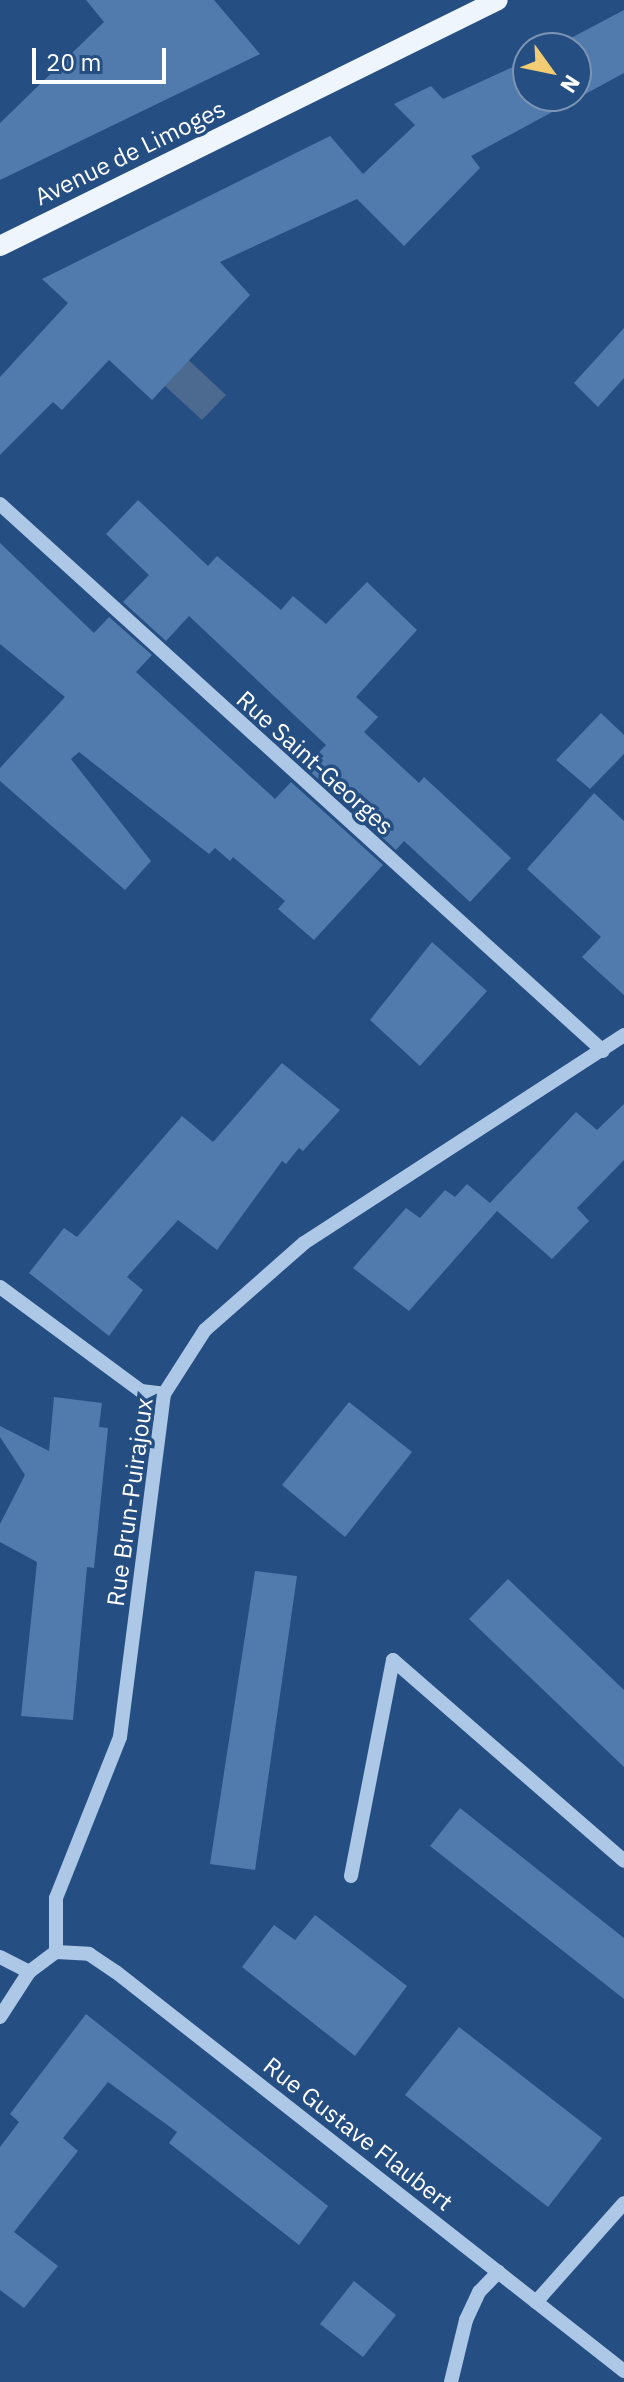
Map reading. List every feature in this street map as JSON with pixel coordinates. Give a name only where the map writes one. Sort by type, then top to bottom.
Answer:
[{"type":"main road","name":"Avenue de Limoges","points":[[0,246],[498,0]]},
{"type":"street","name":"Rue Saint-Georges","points":[[0,504],[603,1051]]},
{"type":"street","name":"Rue Brun-Puirajoux","points":[[56,1952],[56,1898],[120,1737],[164,1394],[205,1330],[304,1243],[624,1035]]},
{"type":"street","points":[[0,1287],[141,1391],[164,1394]]},
{"type":"street","points":[[351,1876],[393,1660],[624,1861]]},
{"type":"street","points":[[0,2017],[29,1972],[56,1952]]},
{"type":"street","name":"Rue Gustave Flaubert","points":[[56,1952],[89,1954],[116,1972],[624,2371]]},
{"type":"street","points":[[0,1957],[29,1972]]},
{"type":"street","points":[[536,2302],[624,2203]]},
{"type":"street","points":[[451,2382],[466,2320],[479,2292],[498,2272]]},
{"type":"water","points":[[165,338],[226,395],[202,420],[141,364]]},
{"type":"building","points":[[86,0],[214,0],[260,54],[0,180],[0,123],[104,22]]},
{"type":"building","points":[[624,10],[624,73],[592,90],[592,32],[582,32]]},
{"type":"building","points":[[512,67],[512,112],[552,112],[471,156],[480,168],[404,246],[357,199],[220,262],[250,295],[152,400],[109,360],[62,410],[53,402],[0,455],[0,377],[68,303],[42,279],[330,136],[363,174],[415,125],[394,104],[431,86],[443,99]]},
{"type":"building","points":[[624,328],[624,378],[598,407],[574,383]]},
{"type":"building","points":[[138,500],[208,566],[217,556],[281,610],[293,596],[326,624],[367,582],[417,630],[356,697],[378,717],[364,732],[419,783],[424,777],[511,858],[470,902],[404,841],[396,850],[305,767],[326,745],[189,616],[166,641],[123,602],[149,575],[106,534]]},
{"type":"building","points":[[0,543],[94,633],[109,617],[152,655],[136,672],[275,799],[291,782],[383,865],[314,940],[278,909],[285,901],[233,857],[230,861],[215,848],[209,854],[79,752],[71,759],[151,861],[125,890],[0,781],[0,768],[65,697],[0,644]]},
{"type":"building","points":[[601,713],[624,735],[624,754],[590,789],[556,760]]},
{"type":"building","points":[[594,793],[624,821],[624,995],[582,957],[601,937],[527,869]]},
{"type":"building","points":[[432,942],[487,991],[420,1066],[370,1020]]},
{"type":"building","points":[[282,1063],[340,1110],[303,1151],[299,1148],[286,1164],[282,1161],[217,1250],[178,1220],[127,1277],[143,1290],[109,1336],[29,1273],[64,1228],[77,1237],[182,1116],[213,1142]]},
{"type":"building","points":[[624,1104],[624,1160],[577,1208],[589,1221],[552,1259],[497,1211],[409,1311],[353,1268],[406,1208],[420,1218],[445,1190],[455,1197],[467,1184],[490,1203],[576,1112],[597,1130]]},
{"type":"building","points":[[54,1397],[102,1403],[99,1427],[108,1428],[94,1568],[87,1567],[73,1720],[21,1716],[37,1562],[0,1542],[0,1524],[25,1475],[0,1437],[0,1426],[49,1451]]},
{"type":"building","points":[[349,1402],[412,1452],[345,1537],[282,1485]]},
{"type":"building","points":[[255,1571],[297,1576],[255,1870],[210,1864]]},
{"type":"building","points":[[508,1579],[624,1690],[624,1767],[469,1619]]},
{"type":"building","points":[[460,1808],[624,1938],[624,1999],[430,1846]]},
{"type":"building","points":[[315,1915],[407,1986],[355,2056],[242,1967],[274,1925],[295,1940]]},
{"type":"building","points":[[86,2014],[328,2206],[299,2245],[169,2143],[177,2132],[108,2082],[63,2138],[78,2151],[14,2232],[58,2266],[24,2308],[0,2290],[0,2147],[19,2122],[10,2114]]},
{"type":"building","points":[[459,2027],[602,2138],[548,2207],[405,2095]]},
{"type":"building","points":[[354,2281],[396,2315],[363,2357],[320,2324]]}]
